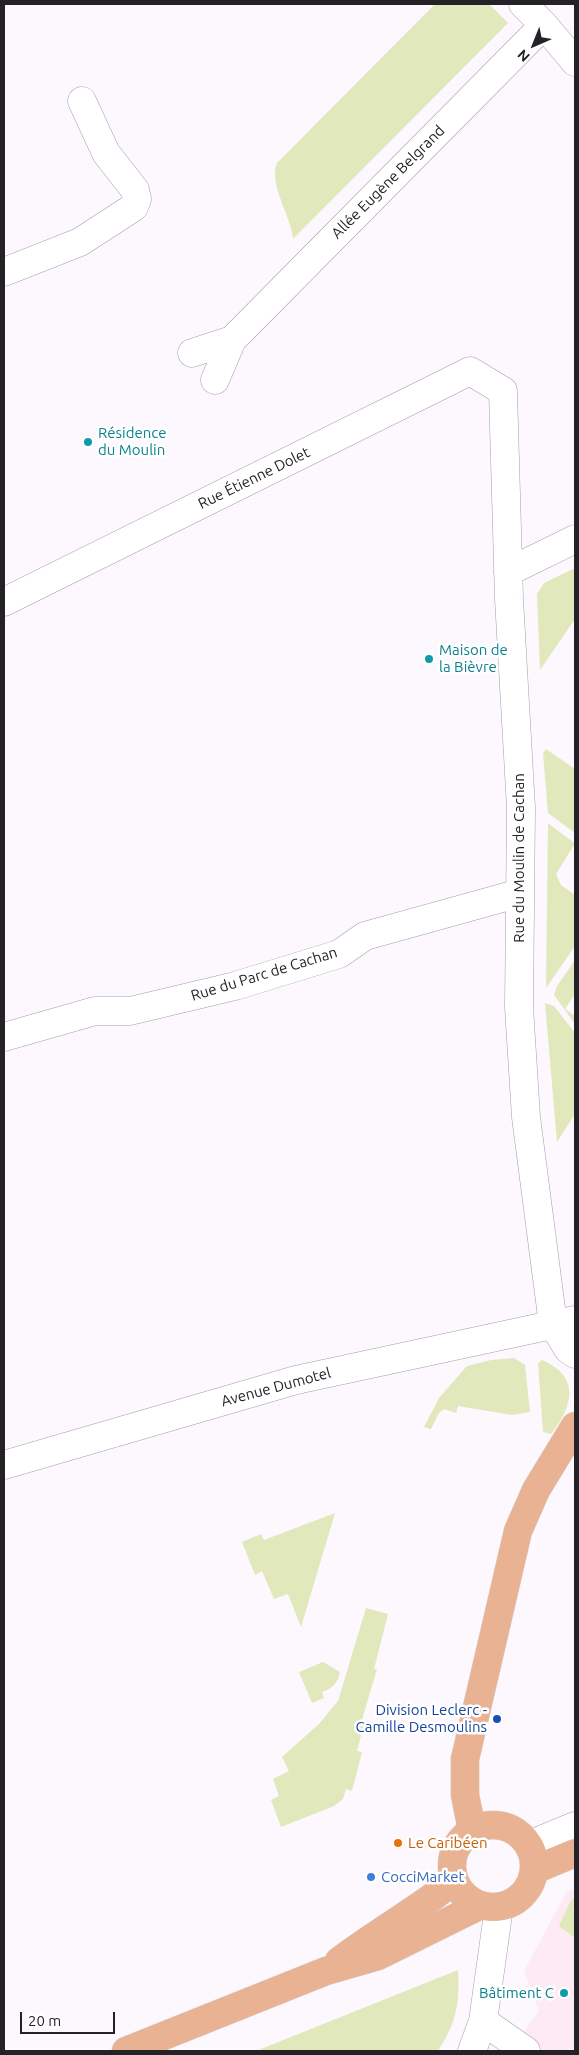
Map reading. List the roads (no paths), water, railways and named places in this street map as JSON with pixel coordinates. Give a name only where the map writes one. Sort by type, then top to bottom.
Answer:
[{"type":"main road","points":[[472,1830],[465,1795],[465,1759],[518,1531],[536,1490],[575,1426]]},
{"type":"main road","points":[[536,1490],[575,1456]]},
{"type":"main road","points":[[126,2051],[326,1971],[378,1956],[490,1906],[518,1899],[527,1890],[532,1857],[515,1830],[502,1825],[489,1824],[472,1830],[457,1844],[452,1856],[452,1868],[454,1881],[462,1893],[470,1900],[490,1906]]},
{"type":"main road","points":[[532,1857],[575,1853]]},
{"type":"main road","points":[[326,1971],[372,1936],[428,1902],[454,1881]]},
{"type":"street","points":[[523,4],[544,25],[575,62]]},
{"type":"street","name":"Allée Eugène Belgrand","points":[[215,380],[232,340],[544,25]]},
{"type":"street","points":[[4,272],[80,242],[134,207],[137,199],[135,190],[106,153],[82,101]]},
{"type":"street","name":"Allée Eugène Belgrand","points":[[192,353],[232,340]]},
{"type":"street","name":"Rue Étienne Dolet","points":[[4,602],[470,371],[503,391]]},
{"type":"street","name":"Rue du Moulin de Cachan","points":[[503,391],[508,572],[520,808],[519,1006],[526,1118],[564,1322]]},
{"type":"street","points":[[508,572],[575,539]]},
{"type":"street","name":"Rue du Parc de Cachan","points":[[4,1037],[94,1011],[130,1011],[235,986],[338,954],[365,936],[520,893]]},
{"type":"street","points":[[564,1322],[568,1349],[575,1354]]},
{"type":"street","name":"Avenue Dumotel","points":[[4,1464],[296,1380],[564,1322]]},
{"type":"street","points":[[532,1857],[575,1826]]},
{"type":"street","points":[[472,2051],[483,2021],[490,1906]]},
{"type":"street","points":[[483,2021],[526,2051]]},
{"type":"place","name":"Résidence du Moulin","points":[[88,442]]},
{"type":"place","name":"Maison de la Bièvre","points":[[429,659]]},
{"type":"place","name":"Division Leclerc - Camille Desmoulins","points":[[497,1719]]},
{"type":"place","name":"Le Caribéen","points":[[398,1843]]},
{"type":"place","name":"CocciMarket","points":[[371,1877]]},
{"type":"place","name":"Bâtiment C","points":[[564,1993]]}]
